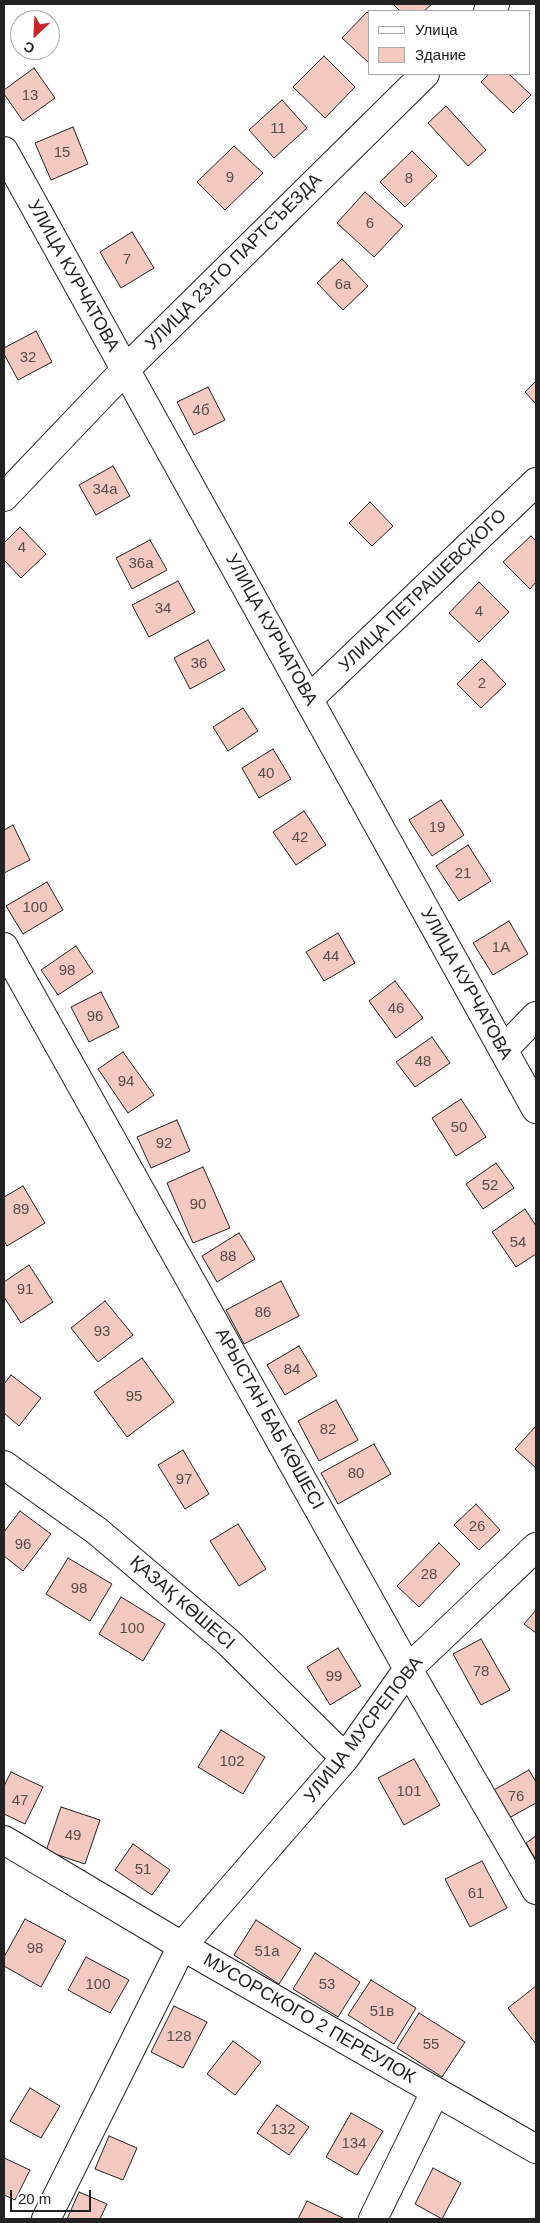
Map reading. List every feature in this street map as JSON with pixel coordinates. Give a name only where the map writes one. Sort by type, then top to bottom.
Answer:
[{"type":"street","name":"УЛИЦА 23-ГО ПАРТСЪЕЗДА","points":[[4,496],[125,370],[424,75]]},
{"type":"street","name":"УЛИЦА КУРЧАТОВА","points":[[4,151],[536,1109]]},
{"type":"street","name":"УЛИЦА ПЕТРАШЕВСКОГО","points":[[310,699],[536,482]]},
{"type":"street","name":"АРЫСТАН БАБ КӨШЕСІ","points":[[4,947],[408,1668],[536,1890]]},
{"type":"street","points":[[502,1050],[536,1016]]},
{"type":"street","name":"ҚАЗАҚ КӨШЕСІ","points":[[4,1466],[97,1531],[221,1636],[345,1758]]},
{"type":"street","name":"УЛИЦА МУСРЕПОВА","points":[[182,1946],[345,1758],[408,1668],[536,1547]]},
{"type":"street","name":"МУСОРСКОГО 2 ПЕРЕУЛОК","points":[[4,1840],[182,1946],[536,2149]]},
{"type":"street","name":"МУСОРСКОГО 2 ПЕРЕУЛОК","points":[[46,2219],[182,1946]]},
{"type":"street","name":"МУСОРСКОГО 2 ПЕРЕУЛОК","points":[[373,2219],[435,2092]]},
{"type":"building","points":[[393,4],[432,4],[425,10],[399,10]]},
{"type":"building","points":[[367,12],[368,13],[368,62],[342,38]]},
{"type":"building","points":[[324,56],[355,87],[325,118],[293,87]]},
{"type":"building","points":[[34,68],[55,98],[23,121],[4,94],[4,90]]},
{"type":"building","points":[[488,75],[510,75],[531,95],[513,113],[481,82]]},
{"type":"building","points":[[282,100],[307,128],[274,158],[249,130]]},
{"type":"building","points":[[446,106],[486,150],[468,166],[428,123]]},
{"type":"building","points":[[73,127],[88,164],[51,180],[35,143]]},
{"type":"building","points":[[234,146],[263,173],[225,210],[197,182]]},
{"type":"building","points":[[412,151],[437,176],[405,207],[380,182]]},
{"type":"building","points":[[365,192],[403,226],[374,257],[337,223]]},
{"type":"building","points":[[132,232],[154,268],[121,288],[100,252]]},
{"type":"building","points":[[342,259],[368,286],[343,310],[317,283]]},
{"type":"building","points":[[36,331],[52,362],[18,380],[4,354],[4,348]]},
{"type":"building","points":[[536,381],[536,404],[525,392]]},
{"type":"building","points":[[208,387],[225,420],[194,435],[177,402]]},
{"type":"building","points":[[113,466],[130,496],[96,515],[79,485]]},
{"type":"building","points":[[370,502],[393,526],[372,546],[349,523]]},
{"type":"building","points":[[20,527],[46,554],[21,578],[4,560],[4,543]]},
{"type":"building","points":[[531,536],[536,541],[536,582],[530,589],[503,562]]},
{"type":"building","points":[[150,540],[167,570],[132,589],[116,558]]},
{"type":"building","points":[[178,581],[195,612],[149,637],[132,605]]},
{"type":"building","points":[[479,582],[509,612],[479,642],[449,613]]},
{"type":"building","points":[[208,640],[225,670],[190,689],[174,658]]},
{"type":"building","points":[[482,659],[506,684],[481,708],[457,684]]},
{"type":"building","points":[[243,708],[258,731],[228,751],[213,727]]},
{"type":"building","points":[[273,749],[291,779],[259,798],[242,768]]},
{"type":"building","points":[[441,800],[464,835],[432,856],[409,820]]},
{"type":"building","points":[[304,811],[326,845],[296,865],[273,832]]},
{"type":"building","points":[[13,825],[30,860],[4,873],[4,830]]},
{"type":"building","points":[[468,845],[491,881],[459,901],[436,866]]},
{"type":"building","points":[[47,882],[63,910],[23,934],[6,906]]},
{"type":"building","points":[[509,921],[528,954],[493,975],[473,943]]},
{"type":"building","points":[[338,933],[355,963],[324,981],[306,952]]},
{"type":"building","points":[[76,946],[93,972],[58,995],[41,970]]},
{"type":"building","points":[[395,981],[423,1018],[396,1038],[369,1001]]},
{"type":"building","points":[[101,992],[119,1027],[89,1042],[71,1007]]},
{"type":"building","points":[[432,1037],[450,1063],[415,1087],[396,1062]]},
{"type":"building","points":[[123,1052],[154,1095],[128,1113],[98,1069]]},
{"type":"building","points":[[461,1099],[486,1137],[456,1156],[432,1118]]},
{"type":"building","points":[[177,1120],[190,1151],[151,1168],[137,1137]]},
{"type":"building","points":[[496,1163],[514,1188],[483,1209],[466,1184]]},
{"type":"building","points":[[203,1167],[230,1228],[193,1243],[167,1183]]},
{"type":"building","points":[[23,1186],[45,1223],[7,1246],[4,1241],[4,1197]]},
{"type":"building","points":[[525,1209],[536,1226],[536,1254],[516,1267],[492,1232]]},
{"type":"building","points":[[239,1233],[255,1259],[217,1282],[202,1256]]},
{"type":"building","points":[[29,1265],[53,1302],[21,1323],[4,1297],[4,1282]]},
{"type":"building","points":[[281,1281],[299,1316],[244,1344],[226,1310]]},
{"type":"building","points":[[105,1301],[133,1335],[98,1362],[71,1328]]},
{"type":"building","points":[[299,1346],[317,1376],[285,1395],[267,1365]]},
{"type":"building","points":[[142,1358],[174,1402],[127,1437],[94,1392]]},
{"type":"building","points":[[11,1375],[41,1398],[19,1426],[4,1413],[4,1384]]},
{"type":"building","points":[[336,1400],[358,1440],[319,1461],[298,1421]]},
{"type":"building","points":[[536,1426],[536,1468],[515,1449]]},
{"type":"building","points":[[374,1444],[391,1474],[338,1504],[321,1473]]},
{"type":"building","points":[[183,1450],[209,1494],[185,1509],[158,1465]]},
{"type":"building","points":[[476,1504],[500,1530],[479,1550],[454,1525]]},
{"type":"building","points":[[20,1511],[51,1534],[23,1571],[4,1556],[4,1532]]},
{"type":"building","points":[[238,1524],[266,1569],[239,1586],[210,1541]]},
{"type":"building","points":[[439,1543],[460,1564],[419,1607],[397,1586]]},
{"type":"building","points":[[68,1558],[112,1584],[90,1621],[46,1594]]},
{"type":"building","points":[[121,1597],[165,1624],[143,1661],[99,1634]]},
{"type":"building","points":[[536,1610],[536,1633],[524,1624]]},
{"type":"building","points":[[481,1639],[510,1690],[481,1705],[453,1654]]},
{"type":"building","points":[[338,1648],[361,1686],[330,1705],[307,1667]]},
{"type":"building","points":[[221,1730],[265,1757],[243,1794],[198,1767]]},
{"type":"building","points":[[414,1759],[440,1805],[404,1825],[378,1778]]},
{"type":"building","points":[[529,1770],[536,1782],[536,1803],[507,1819],[492,1791]]},
{"type":"building","points":[[11,1772],[43,1787],[25,1824],[4,1814],[4,1786]]},
{"type":"building","points":[[61,1807],[100,1820],[85,1864],[46,1851]]},
{"type":"building","points":[[536,1836],[536,1860],[526,1843]]},
{"type":"building","points":[[133,1844],[170,1870],[152,1895],[115,1870]]},
{"type":"building","points":[[482,1861],[507,1908],[470,1927],[445,1879]]},
{"type":"building","points":[[25,1919],[66,1941],[41,1987],[4,1966],[4,1957]]},
{"type":"building","points":[[256,1920],[301,1949],[279,1984],[234,1955]]},
{"type":"building","points":[[315,1953],[360,1982],[338,2017],[293,1989]]},
{"type":"building","points":[[86,1957],[129,1980],[110,2013],[68,1990]]},
{"type":"building","points":[[371,1980],[416,2008],[394,2044],[348,2015]]},
{"type":"building","points":[[536,1986],[536,2044],[508,2008]]},
{"type":"building","points":[[174,2006],[207,2022],[183,2068],[151,2052]]},
{"type":"building","points":[[419,2013],[465,2042],[442,2077],[397,2048]]},
{"type":"building","points":[[233,2041],[261,2062],[235,2095],[207,2074]]},
{"type":"building","points":[[30,2088],[60,2106],[41,2138],[10,2121]]},
{"type":"building","points":[[277,2105],[309,2127],[289,2155],[257,2133]]},
{"type":"building","points":[[351,2113],[383,2131],[357,2175],[326,2157]]},
{"type":"building","points":[[109,2136],[137,2148],[123,2180],[95,2169]]},
{"type":"building","points":[[4,2158],[30,2170],[15,2200],[4,2195]]},
{"type":"building","points":[[433,2168],[461,2183],[442,2219],[415,2204]]},
{"type":"building","points":[[79,2192],[107,2204],[100,2219],[67,2219]]},
{"type":"building","points":[[307,2201],[345,2219],[298,2219]]}]
